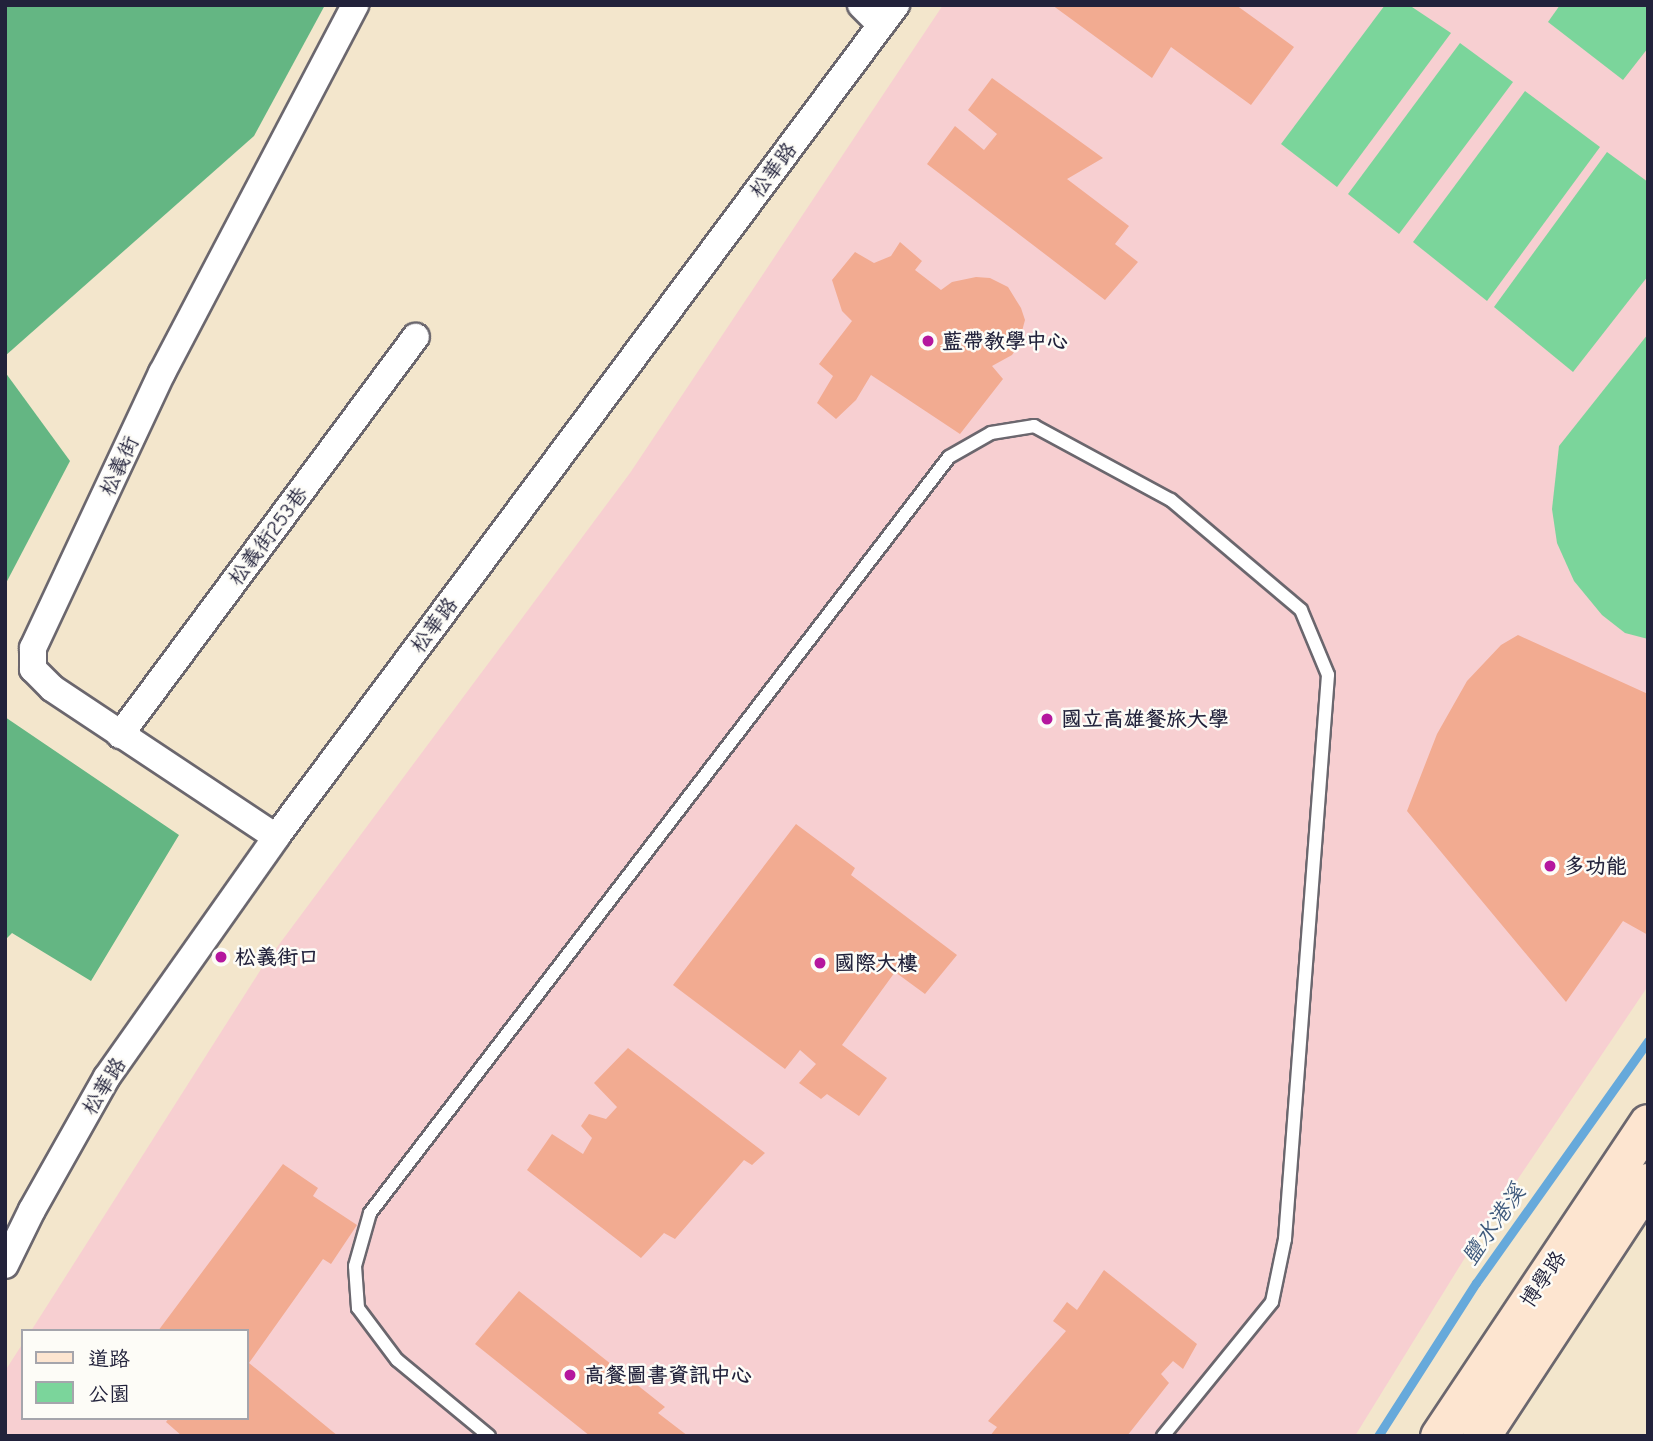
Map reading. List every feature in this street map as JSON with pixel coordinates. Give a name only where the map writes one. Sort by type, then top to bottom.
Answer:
[{"type":"street","name":"松義街","points":[[276,837],[52,688],[33,669],[33,648],[162,373],[355,5]]},
{"type":"street","points":[[861,5],[889,15]]},
{"type":"street","name":"松華路","points":[[5,1265],[32,1210],[107,1077],[276,837],[889,15]]},
{"type":"street","name":"松義街253巷","points":[[120,734],[416,337]]},
{"type":"street","name":"博學路","points":[[1439,1436],[1644,1138]]},
{"type":"street","name":"博學路","points":[[1485,1435],[1648,1182]]},
{"type":"lane","points":[[489,1436],[397,1360],[358,1308],[355,1266],[370,1213],[949,457],[991,433],[1034,426],[1171,500],[1301,610],[1328,676],[1285,1239],[1272,1302],[1163,1436]]},
{"type":"shaded area","name":"國立高雄餐旅大學","points":[[943,5],[1648,5],[1648,986],[1466,1256],[1355,1436],[5,1436],[5,1371],[21,1346],[21,1420],[248,1420],[248,1329],[32,1329],[263,966],[630,473]]},
{"type":"green space","points":[[5,5],[325,5],[254,136],[5,356]]},
{"type":"green space","points":[[1385,5],[1409,5],[1451,33],[1337,187],[1281,144]]},
{"type":"green space","points":[[1560,5],[1648,5],[1648,48],[1623,80],[1548,22]]},
{"type":"green space","points":[[1460,43],[1513,82],[1399,234],[1348,194]]},
{"type":"green space","points":[[1525,91],[1600,147],[1487,301],[1413,242]]},
{"type":"green space","points":[[1607,152],[1648,182],[1648,276],[1573,372],[1494,307]]},
{"type":"green space","points":[[1648,334],[1648,639],[1625,633],[1602,615],[1574,581],[1557,543],[1552,509],[1559,446]]},
{"type":"green space","points":[[5,372],[70,461],[5,585]]},
{"type":"green space","points":[[5,717],[179,835],[91,981],[12,933],[5,940]]},
{"type":"building","points":[[1052,5],[1236,5],[1294,47],[1251,105],[1171,47],[1152,78]]},
{"type":"building","points":[[992,78],[1103,158],[1067,179],[1129,226],[1115,244],[1138,262],[1105,300],[927,164],[955,126],[984,150],[997,134],[968,110]]},
{"type":"building","name":"藍帶教學中心","points":[[900,242],[922,261],[915,270],[941,290],[952,282],[976,277],[990,278],[1008,287],[1025,320],[1018,346],[1012,355],[992,366],[1003,379],[960,434],[871,375],[856,400],[836,419],[817,403],[833,376],[819,364],[852,321],[842,311],[832,280],[855,252],[874,263],[891,256]]},
{"type":"building","name":"多功能","points":[[1518,635],[1648,694],[1648,935],[1623,921],[1566,1002],[1407,811],[1437,734],[1467,681],[1501,645]]},
{"type":"building","name":"國際大樓","points":[[796,824],[855,868],[851,875],[957,955],[925,994],[895,972],[842,1045],[887,1078],[859,1116],[827,1094],[821,1099],[799,1083],[816,1064],[800,1050],[785,1069],[673,985]]},
{"type":"building","points":[[628,1048],[765,1153],[752,1165],[744,1160],[675,1239],[664,1233],[641,1258],[527,1170],[552,1134],[583,1154],[592,1138],[581,1126],[589,1114],[606,1119],[617,1107],[594,1083]]},
{"type":"building","points":[[283,1164],[318,1188],[313,1196],[357,1225],[331,1264],[323,1259],[249,1363],[338,1436],[182,1436],[166,1422],[168,1420],[248,1420],[248,1329],[159,1329]]},
{"type":"building","points":[[1104,1270],[1197,1344],[1183,1369],[1173,1361],[1161,1374],[1169,1383],[1127,1436],[990,1436],[997,1427],[988,1421],[1066,1331],[1053,1321],[1067,1302],[1077,1310]]},
{"type":"building","name":"高餐圖書資訊中心","points":[[519,1291],[665,1407],[658,1413],[688,1436],[590,1436],[475,1344]]},
{"type":"waterway","name":"鹽水港溪","points":[[1378,1436],[1476,1283],[1648,1041]]},
{"type":"place","name":"藍帶教學中心","points":[[928,341]]},
{"type":"place","name":"國立高雄餐旅大學","points":[[1047,719]]},
{"type":"place","name":"多功能","points":[[1550,866]]},
{"type":"place","name":"松義街口","points":[[221,957]]},
{"type":"place","name":"國際大樓","points":[[820,963]]},
{"type":"place","name":"高餐圖書資訊中心","points":[[570,1375]]}]
